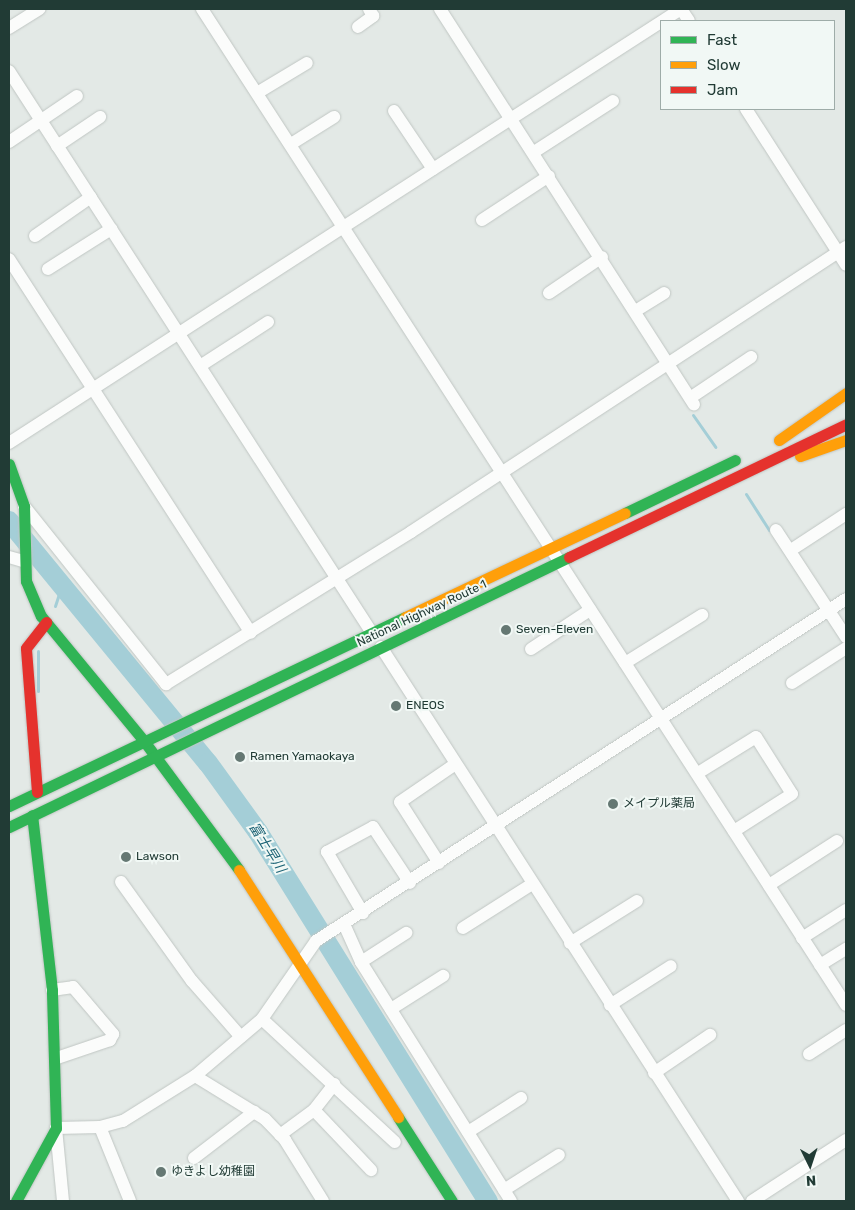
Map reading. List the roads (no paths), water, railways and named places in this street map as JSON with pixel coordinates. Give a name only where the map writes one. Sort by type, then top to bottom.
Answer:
[{"type":"main road","points":[[846,393],[775,442],[846,407]]},
{"type":"main road","name":"National Highway Route 1","points":[[9,827],[381,648],[668,513],[846,424]]},
{"type":"main road","points":[[668,513],[846,434]]},
{"type":"main road","points":[[800,456],[846,440]]},
{"type":"main road","name":"National Highway Route 1","points":[[9,806],[549,547],[745,456]]},
{"type":"main road","points":[[9,464],[24,512],[18,562],[32,599],[46,622],[156,757],[302,963],[452,1201]]},
{"type":"main road","points":[[37,792],[26,648],[28,640],[46,622]]},
{"type":"main road","points":[[16,1201],[56,1128],[57,1058],[52,990],[32,816]]},
{"type":"street","points":[[9,28],[40,9]]},
{"type":"street","points":[[358,26],[373,16],[369,9]]},
{"type":"street","points":[[442,9],[694,400],[751,356]]},
{"type":"street","points":[[664,20],[681,9],[688,20]]},
{"type":"street","points":[[208,11],[257,93],[503,472],[560,565],[661,720],[698,773],[846,1005]]},
{"type":"street","points":[[9,443],[94,390],[178,333],[660,23]]},
{"type":"street","points":[[257,93],[307,63]]},
{"type":"street","points":[[9,71],[372,633]]},
{"type":"street","points":[[9,142],[77,96]]},
{"type":"street","points":[[534,152],[614,101]]},
{"type":"street","points":[[747,110],[842,249],[846,265]]},
{"type":"street","points":[[394,111],[433,169]]},
{"type":"street","points":[[57,146],[100,117]]},
{"type":"street","points":[[291,144],[334,117]]},
{"type":"street","points":[[482,220],[549,176]]},
{"type":"street","points":[[35,236],[91,198]]},
{"type":"street","points":[[48,269],[111,229]]},
{"type":"street","points":[[24,512],[166,684],[251,633],[503,472],[842,249]]},
{"type":"street","points":[[549,293],[602,256]]},
{"type":"street","points":[[9,259],[251,633]]},
{"type":"street","points":[[636,310],[664,293]]},
{"type":"street","points":[[200,366],[268,322]]},
{"type":"street","points":[[791,550],[846,514]]},
{"type":"street","points":[[776,530],[791,550],[846,637]]},
{"type":"street","points":[[63,1201],[56,1128],[100,1128],[123,1121],[195,1076],[262,1019],[302,963],[308,947],[410,883],[846,599]]},
{"type":"street","points":[[531,649],[590,610]]},
{"type":"street","points":[[625,663],[702,615]]},
{"type":"street","points":[[381,648],[454,764],[738,1201]]},
{"type":"street","points":[[792,682],[846,648]]},
{"type":"street","points":[[698,773],[756,736],[792,794],[734,831]]},
{"type":"street","points":[[439,863],[400,802],[454,764]]},
{"type":"street","points":[[363,913],[327,852],[373,827],[410,883]]},
{"type":"street","points":[[768,885],[837,841]]},
{"type":"street","points":[[121,882],[192,981],[241,1037]]},
{"type":"street","points":[[463,928],[532,884]]},
{"type":"street","points":[[570,943],[637,901]]},
{"type":"street","points":[[802,938],[846,910]]},
{"type":"street","points":[[340,926],[511,1201]]},
{"type":"street","points":[[361,962],[406,932]]},
{"type":"street","points":[[820,965],[846,950]]},
{"type":"street","points":[[610,1005],[671,966]]},
{"type":"street","points":[[391,1009],[442,976]]},
{"type":"street","points":[[52,990],[73,987],[112,1034],[110,1040],[57,1058]]},
{"type":"street","points":[[262,1019],[395,1142]]},
{"type":"street","points":[[809,1054],[846,1030]]},
{"type":"street","points":[[654,1073],[710,1035]]},
{"type":"street","points":[[195,1076],[254,1112],[280,1135],[323,1201]]},
{"type":"street","points":[[280,1135],[314,1110],[334,1084]]},
{"type":"street","points":[[468,1132],[521,1098]]},
{"type":"street","points":[[375,1123],[395,1109]]},
{"type":"street","points":[[314,1110],[371,1170]]},
{"type":"street","points":[[194,1158],[254,1112]]},
{"type":"street","points":[[100,1128],[130,1201]]},
{"type":"street","points":[[752,1201],[846,1140]]},
{"type":"street","points":[[504,1190],[558,1155]]},
{"type":"waterway","points":[[693,415],[715,447]]},
{"type":"waterway","points":[[746,494],[769,530]]},
{"type":"waterway","name":"富士早川","points":[[9,521],[208,763],[258,832],[488,1201]]},
{"type":"waterway","points":[[55,606],[61,587]]},
{"type":"waterway","points":[[38,651],[38,691]]},
{"type":"place","name":"Seven-Eleven","points":[[506,630]]},
{"type":"place","name":"ENEOS","points":[[396,706]]},
{"type":"place","name":"Ramen Yamaokaya","points":[[240,757]]},
{"type":"place","name":"メイプル薬局","points":[[613,804]]},
{"type":"place","name":"Lawson","points":[[126,857]]},
{"type":"place","name":"ゆきよし幼稚園","points":[[161,1172]]}]
